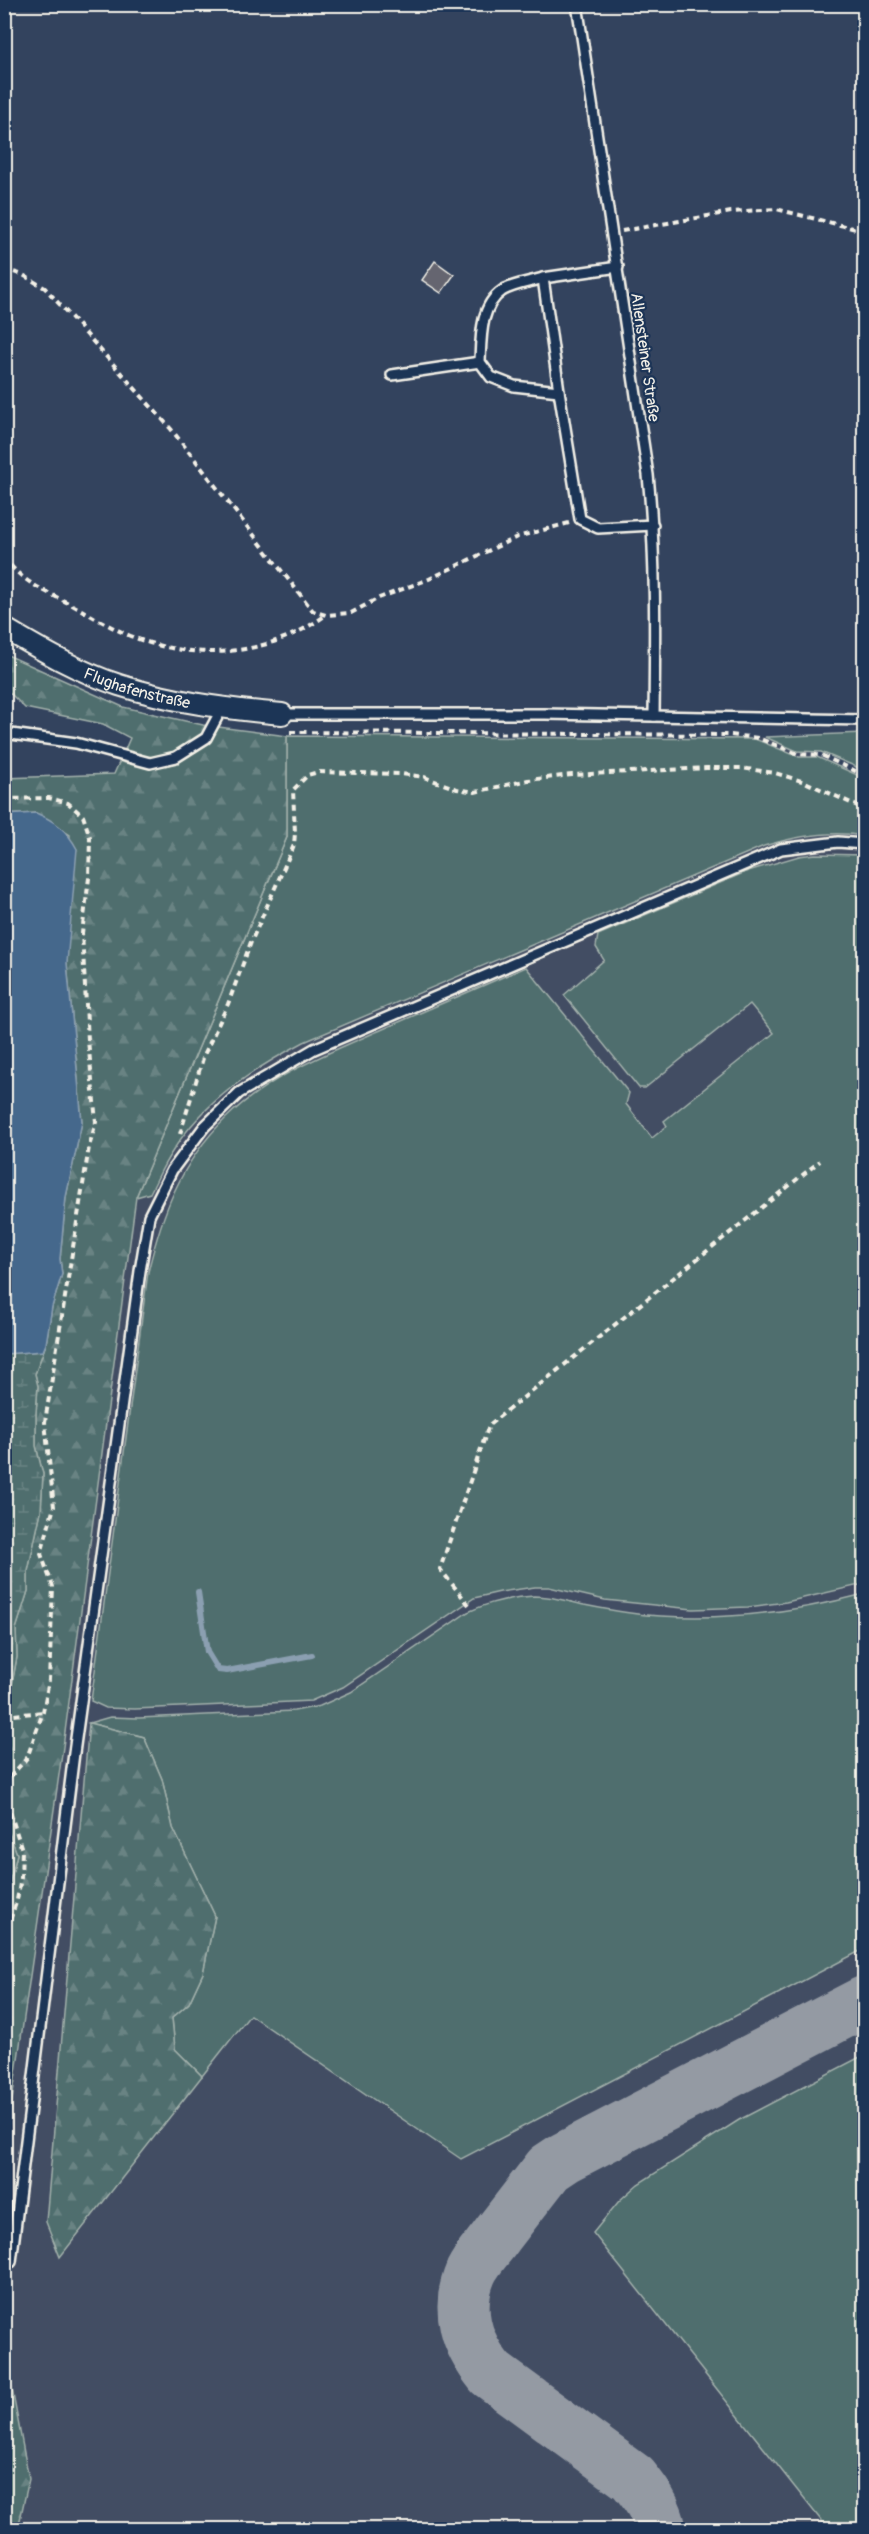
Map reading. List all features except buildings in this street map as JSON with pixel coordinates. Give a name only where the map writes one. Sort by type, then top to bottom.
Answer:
[{"type":"street","name":"Flughafenstraße","points":[[5,629],[71,664],[117,684],[151,695],[222,708],[281,723]]},
{"type":"lane","name":"Allensteiner Straße","points":[[577,4],[638,399],[653,525],[656,614],[654,716]]},
{"type":"lane","points":[[559,391],[514,386],[491,377],[480,362],[483,321],[492,300],[503,290],[543,278],[618,267]]},
{"type":"lane","points":[[543,278],[580,519],[598,528],[653,525]]},
{"type":"lane","points":[[392,375],[480,362]]},
{"type":"lane","points":[[4,733],[76,743],[150,763],[176,757],[206,738],[222,708]]},
{"type":"lane","points":[[281,723],[654,716],[864,720]]},
{"type":"lane","points":[[11,2262],[74,1753],[140,1270],[149,1216],[172,1170],[204,1126],[239,1094],[314,1049],[782,849],[838,842],[864,844]]},
{"type":"path","points":[[612,232],[731,212],[776,208],[864,231]]},
{"type":"path","points":[[4,269],[23,275],[45,288],[171,429],[313,611],[326,615],[351,613],[379,598],[429,579],[517,537],[580,519]]},
{"type":"path","points":[[4,557],[25,581],[127,635],[185,651],[210,654],[266,644],[313,625],[326,615]]},
{"type":"path","points":[[281,723],[731,735],[758,738],[798,754],[821,755],[864,775]]},
{"type":"path","points":[[188,1147],[180,1134],[204,1055],[228,1004],[251,942],[294,845],[296,833],[293,790],[308,775],[318,772],[402,774],[424,777],[457,789],[475,792],[528,780],[572,775],[741,768],[776,773],[805,782],[864,809]]},
{"type":"path","points":[[4,799],[49,798],[68,803],[83,816],[90,837],[89,878],[82,933],[88,1040],[96,1122],[89,1147],[45,1422],[54,1507],[41,1554],[53,1587],[49,1680],[43,1712],[27,1758],[8,1779],[7,1802],[21,1850],[21,1860],[17,1900],[8,1926],[4,1950]]},
{"type":"path","points":[[469,1605],[440,1569],[489,1425],[820,1161]]},
{"type":"path","points":[[4,1716],[43,1712]]},
{"type":"shaded area","points":[[775,737],[864,777],[864,2529],[5,2530],[5,2098],[113,1255],[196,1055],[726,738]]},
{"type":"shaded area","points":[[36,813],[60,827],[77,849],[67,963],[82,1122],[66,1197],[60,1259],[62,1274],[52,1307],[46,1344],[43,1351],[5,1354],[5,815]]},
{"type":"green space","points":[[5,654],[123,707],[203,725],[287,736],[287,837],[136,1197],[63,1747],[5,2149],[5,1902],[17,1854],[5,1823],[7,1712],[17,1657],[16,1629],[28,1591],[28,1571],[41,1511],[43,1474],[36,1446],[38,1386],[35,1374],[46,1344],[52,1307],[62,1274],[60,1259],[66,1197],[82,1122],[67,963],[70,835],[36,813],[5,815],[5,778],[114,774],[130,738],[103,724],[25,708],[8,691]]},
{"type":"green space","points":[[864,733],[864,770],[821,752],[797,751],[765,737]]},
{"type":"green space","points":[[287,736],[755,739],[799,757],[817,757],[864,778],[864,836],[814,835],[764,846],[304,1042],[248,1075],[214,1102],[184,1134],[150,1193],[136,1197],[287,837]]},
{"type":"green space","points":[[864,855],[864,1584],[786,1602],[748,1607],[693,1609],[605,1600],[549,1587],[500,1592],[474,1598],[343,1687],[311,1701],[135,1709],[106,1708],[91,1701],[148,1272],[160,1229],[175,1190],[196,1153],[210,1136],[242,1104],[279,1078],[341,1047],[526,967],[629,1093],[626,1104],[652,1138],[667,1126],[664,1121],[774,1033],[750,1004],[645,1088],[639,1088],[564,995],[604,960],[596,947],[598,935],[748,871],[799,856]]},
{"type":"green space","points":[[46,1344],[35,1374],[38,1386],[36,1446],[43,1474],[41,1511],[28,1571],[28,1591],[16,1629],[17,1657],[8,1704],[5,1759],[5,1354],[42,1351]]},
{"type":"green space","points":[[864,1594],[864,1949],[461,2159],[250,2015],[202,2076],[175,2049],[172,2018],[189,2003],[203,1973],[215,1916],[173,1828],[162,1779],[144,1737],[89,1723],[110,1717],[139,1718],[294,1711],[320,1706],[351,1692],[468,1612],[492,1603],[517,1598],[547,1597],[642,1615],[712,1617],[789,1610]]},
{"type":"green space","points":[[89,1723],[144,1737],[162,1779],[173,1828],[215,1916],[203,1973],[189,2003],[172,2018],[175,2049],[202,2076],[60,2257],[46,2222]]},
{"type":"green space","points":[[5,1823],[17,1854],[5,1902]]},
{"type":"green space","points":[[864,2055],[864,2529],[828,2529],[593,2233],[619,2201],[638,2184],[739,2120]]},
{"type":"green space","points":[[5,2352],[29,2479],[18,2529],[5,2529]]},
{"type":"waterway","points":[[198,1592],[207,1652],[218,1670],[227,1671],[312,1655]]},
{"type":"taxiway","points":[[661,2530],[657,2515],[633,2478],[491,2374],[482,2363],[469,2338],[464,2313],[466,2286],[471,2272],[480,2257],[549,2168],[564,2158],[864,2002]]}]
